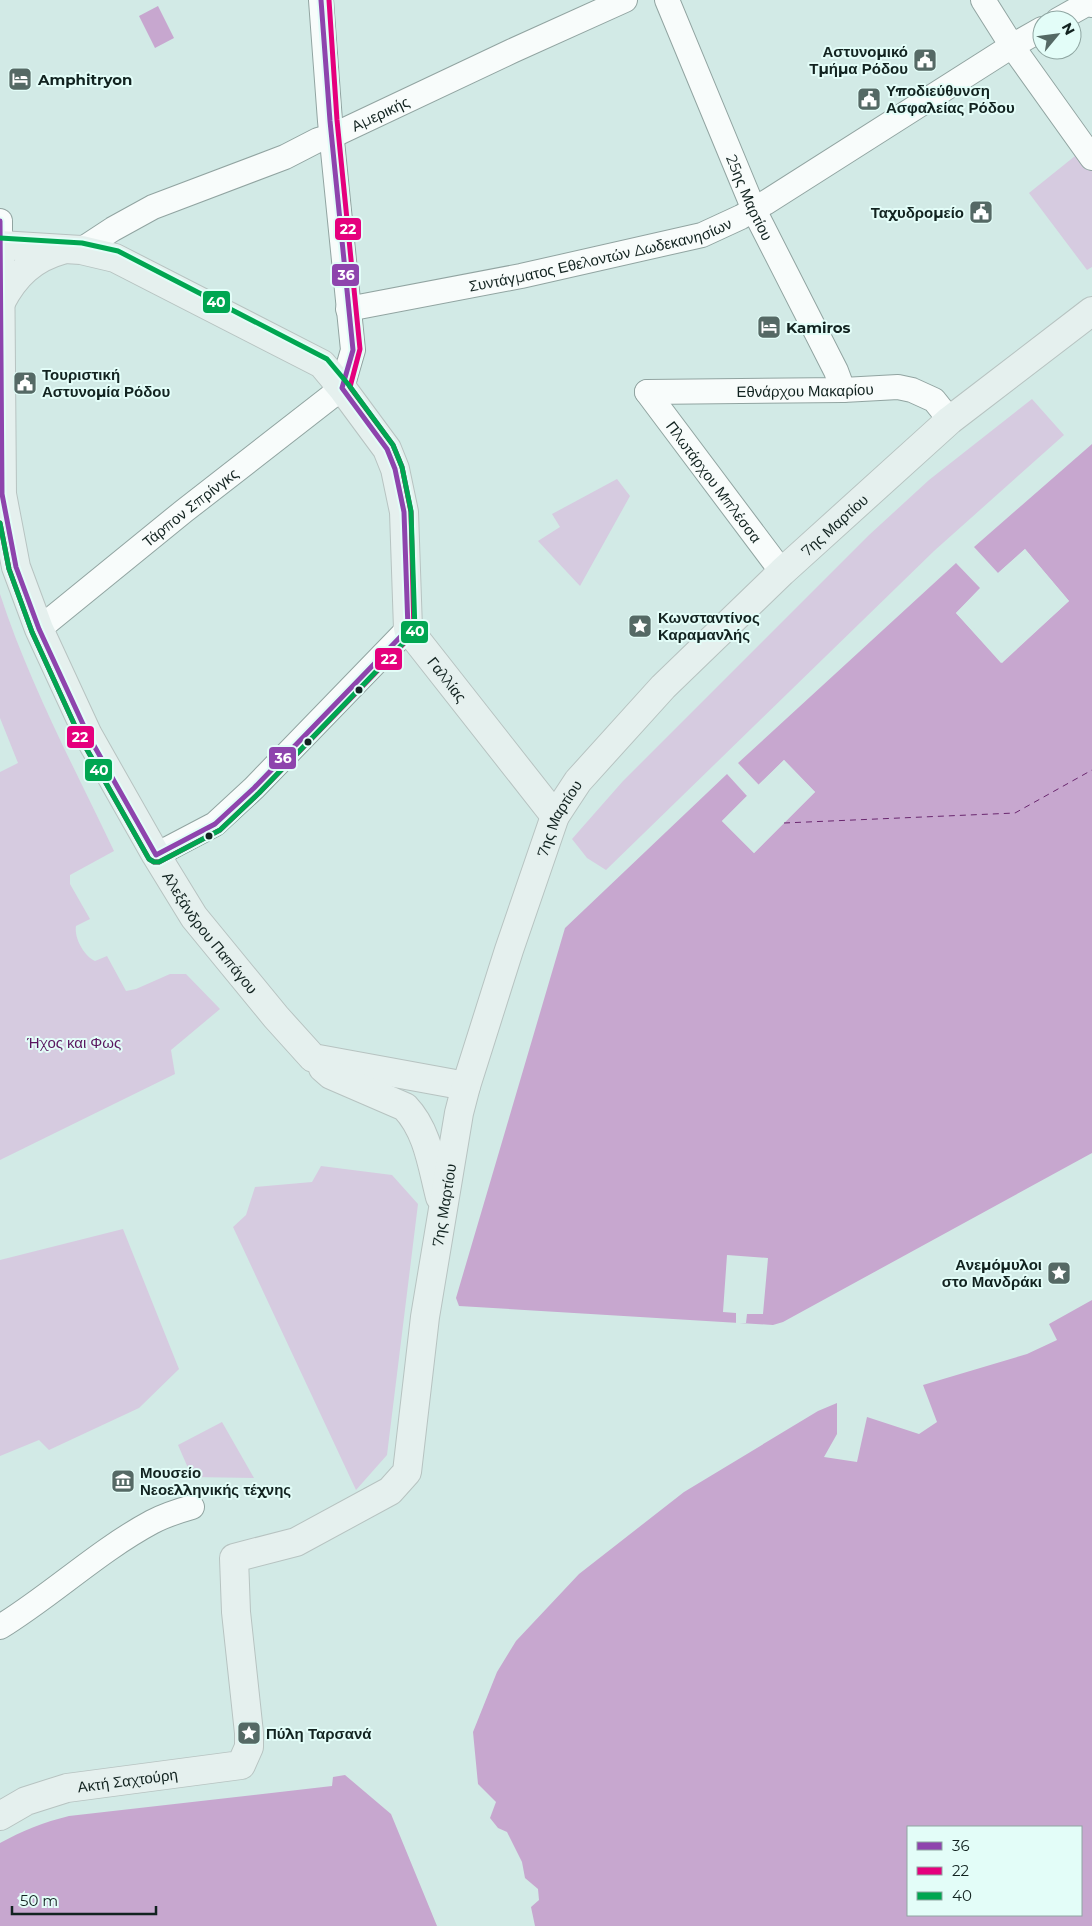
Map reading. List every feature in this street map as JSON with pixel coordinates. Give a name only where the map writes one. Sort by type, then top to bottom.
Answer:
[{"type":"main road","points":[[0,245],[74,249],[115,258],[322,364],[387,449],[395,469],[404,512],[408,629]]},
{"type":"main road","name":"Αλεξάνδρου Παπάγου","points":[[0,245],[2,494],[16,567],[39,629],[88,735],[156,855],[194,917],[276,1017],[331,1075],[405,1107],[414,1116],[424,1136],[443,1205]]},
{"type":"main road","points":[[1,302],[9,286],[20,273],[34,262],[49,254],[74,249]]},
{"type":"main road","name":"7ης Μαρτίου","points":[[249,1747],[250,1733],[236,1612],[234,1558],[296,1542],[390,1491],[406,1472],[425,1317],[459,1113],[466,1086],[555,816],[578,780],[663,687],[782,572],[950,420],[1092,310]]},
{"type":"main road","name":"Γαλλίας","points":[[408,629],[555,816]]},
{"type":"main road","points":[[313,1058],[466,1086]]},
{"type":"main road","name":"Ακτή Σαχτούρη","points":[[0,1816],[26,1801],[67,1788],[241,1765],[249,1747]]},
{"type":"street","points":[[321,0],[353,350],[342,388]]},
{"type":"street","name":"Αμερικής","points":[[74,249],[153,208],[285,157],[318,140],[332,136],[625,0]]},
{"type":"street","name":"25ης Μαρτίου","points":[[667,0],[754,210],[836,370],[843,390]]},
{"type":"street","points":[[983,0],[1012,46],[1092,158]]},
{"type":"street","points":[[1079,10],[1091,4]]},
{"type":"street","name":"Συντάγματος Εθελοντών Δωδεκανησίων","points":[[348,309],[521,276],[702,235],[754,210],[1032,35]]},
{"type":"street","points":[[0,221],[0,245]]},
{"type":"street","name":"Εθνάρχου Μακαρίου","points":[[647,392],[843,390],[898,387],[912,390],[934,400],[950,420]]},
{"type":"street","name":"Τάρπον Σπρίνγκς","points":[[39,629],[184,511],[342,388]]},
{"type":"street","name":"Πλωτάρχου Μπλέσσα","points":[[647,392],[782,572]]},
{"type":"street","points":[[156,855],[215,824],[254,788],[408,629]]},
{"type":"street","points":[[0,1627],[25,1612],[86,1565],[152,1522],[192,1507]]},
{"type":"green space","points":[[1085,148],[1092,158],[1092,267],[1087,270],[1029,193]]},
{"type":"green space","points":[[1032,399],[1064,435],[934,551],[606,870],[587,858],[572,839],[623,781],[869,535],[929,480]]},
{"type":"green space","points":[[617,479],[630,496],[580,586],[538,541],[560,527],[552,514]]},
{"type":"green space","name":"Ήχος και Φως","points":[[0,594],[38,692],[114,851],[70,875],[70,884],[90,919],[76,926],[81,946],[87,955],[95,961],[107,956],[126,991],[136,989],[170,974],[186,974],[220,1009],[171,1050],[175,1074],[0,1160],[0,772],[18,763],[0,718]]},
{"type":"green space","points":[[321,1166],[392,1175],[418,1204],[387,1455],[356,1490],[233,1227],[246,1215],[255,1187],[312,1182]]},
{"type":"green space","points":[[123,1229],[179,1369],[139,1408],[49,1450],[39,1440],[0,1456],[0,1260]]},
{"type":"green space","points":[[222,1422],[254,1478],[192,1477],[178,1445]]},
{"type":"shaded area","points":[[158,6],[174,38],[155,48],[139,16]]},
{"type":"shaded area","points":[[1092,444],[1092,1153],[783,1322],[773,1325],[459,1306],[456,1298],[565,928],[727,774],[747,796],[722,821],[754,853],[815,792],[784,760],[759,785],[738,763],[956,563],[980,588],[956,613],[1002,663],[1069,601],[1025,549],[998,573],[974,547]]},
{"type":"shaded area","points":[[1092,1300],[1092,1926],[535,1926],[531,1907],[539,1900],[538,1889],[525,1878],[522,1862],[507,1832],[498,1828],[490,1818],[496,1802],[478,1784],[473,1732],[497,1672],[516,1641],[579,1574],[684,1492],[818,1411],[837,1403],[837,1434],[824,1457],[857,1462],[867,1417],[919,1434],[937,1422],[923,1385],[1027,1354],[1057,1340],[1049,1324]]},
{"type":"shaded area","points":[[345,1775],[391,1814],[437,1926],[0,1926],[0,1843],[25,1831],[69,1816],[332,1786],[333,1777]]},
{"type":"pier","points":[[1025,549],[1069,601],[1001,663],[956,613],[982,587],[982,590],[960,613],[1002,660],[1066,601],[1024,553],[999,575],[996,575]]},
{"type":"pier","points":[[784,760],[815,792],[754,853],[722,821],[749,794],[749,798],[725,821],[754,850],[812,792],[784,764],[760,787],[757,786]]},
{"type":"pier","points":[[727,1255],[768,1258],[763,1314],[747,1314],[746,1323],[736,1323],[736,1313],[723,1312]]},
{"type":"ferry route","points":[[784,823],[1015,813],[1092,770]]},
{"type":"transit line","name":"36","points":[[0,221],[2,494],[16,567],[39,629],[88,735],[156,855],[215,824],[254,788],[408,629],[404,512],[395,469],[387,449],[342,388],[353,350],[330,121],[321,0]]},
{"type":"transit line","name":"22","points":[[0,523],[9,569],[32,632],[81,739],[149,859],[154,862],[159,862],[220,830],[259,793],[414,633],[411,512],[402,467],[393,445],[350,387],[360,349],[337,120],[329,0]]},
{"type":"transit line","name":"40","points":[[0,238],[82,243],[118,251],[327,359],[393,445],[402,467],[411,511],[415,631],[259,793],[220,830],[159,862],[154,862],[149,859],[81,739],[32,632],[9,569],[0,523]]},
{"type":"place","name":"Αστυνομικό Τμήμα Ρόδου","points":[[925,60]]},
{"type":"place","name":"Amphitryon","points":[[20,79]]},
{"type":"place","name":"Υποδιεύθυνση Ασφαλείας Ρόδου","points":[[869,99]]},
{"type":"place","name":"Ταχυδρομείο","points":[[981,212]]},
{"type":"place","name":"Kamiros","points":[[769,327]]},
{"type":"place","name":"Τουριστική Αστυνομία Ρόδου","points":[[25,383]]},
{"type":"place","name":"Κωνσταντίνος Καραμανλής","points":[[640,626]]},
{"type":"place","name":"Ανεμόμυλοι στο Μανδράκι","points":[[1059,1273]]},
{"type":"place","name":"Μουσείο Νεοελληνικής τέχνης","points":[[123,1481]]},
{"type":"place","name":"Πύλη Ταρσανά","points":[[249,1733]]}]
